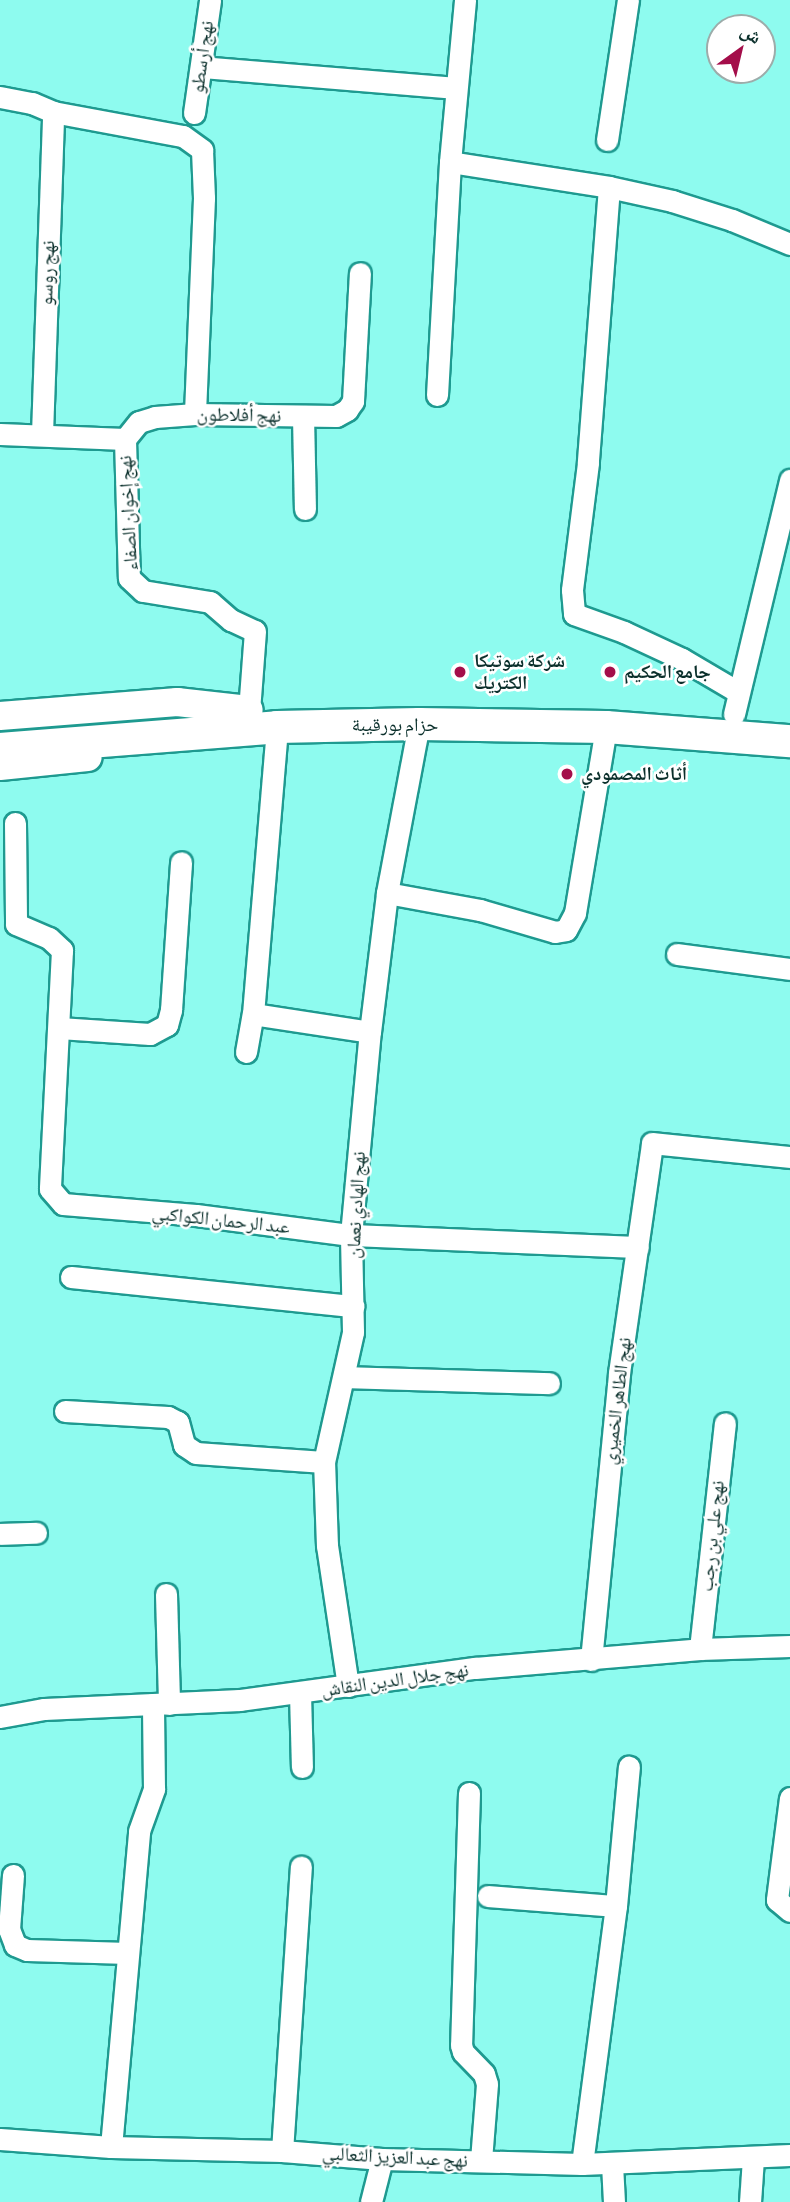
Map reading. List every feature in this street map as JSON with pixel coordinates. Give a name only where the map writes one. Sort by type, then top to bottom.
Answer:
[{"type":"highway","name":"حزام بورقيبة","points":[[0,729],[736,703],[790,721]]},
{"type":"highway","name":"حزام بورقيبة","points":[[0,749],[257,722],[606,727],[790,741]]},
{"type":"main road","points":[[0,716],[177,702],[257,722]]},
{"type":"main road","points":[[0,766],[179,747],[257,722]]},
{"type":"street","name":"نهج أرسطو","points":[[194,113],[210,0]]},
{"type":"street","points":[[438,395],[455,88],[465,0]]},
{"type":"street","points":[[607,140],[628,0]]},
{"type":"street","points":[[201,67],[455,88]]},
{"type":"street","points":[[0,97],[32,103],[53,112],[183,135],[202,150],[204,198],[195,414]]},
{"type":"street","name":"نهج روسو","points":[[42,434],[53,112]]},
{"type":"street","points":[[450,162],[609,187],[672,201],[732,220],[790,244]]},
{"type":"street","points":[[609,187],[588,463],[572,590],[574,614],[624,632],[682,659],[736,703],[790,480]]},
{"type":"street","name":"نهج أفلاطون","points":[[125,439],[139,422],[155,416],[336,416],[347,410],[353,401],[360,273]]},
{"type":"street","points":[[303,416],[304,509]]},
{"type":"street","points":[[0,434],[125,439]]},
{"type":"street","name":"نهج إخوان الصفاء","points":[[125,439],[129,578],[143,591],[210,602],[231,620],[255,631],[257,722]]},
{"type":"street","points":[[246,1052],[253,1014],[257,722]]},
{"type":"street","name":"نهج الهادي نعمان","points":[[348,1686],[327,1546],[324,1462],[344,1377],[354,1306],[351,1235],[370,1031],[387,893],[419,724]]},
{"type":"street","points":[[387,893],[480,910],[555,932],[566,930],[575,913],[606,727]]},
{"type":"street","name":"عبد الرحمان الكواكبي","points":[[15,823],[16,924],[49,938],[62,950],[50,1189],[63,1204],[196,1215],[351,1235],[638,1247]]},
{"type":"street","points":[[60,1028],[150,1034],[167,1025],[171,1010],[181,862]]},
{"type":"street","points":[[677,954],[790,969]]},
{"type":"street","points":[[253,1014],[370,1031]]},
{"type":"street","name":"نهج الطاهر الخميري","points":[[591,1660],[619,1373],[652,1143],[790,1157]]},
{"type":"street","points":[[71,1277],[354,1306]]},
{"type":"street","points":[[344,1377],[549,1382]]},
{"type":"street","points":[[65,1411],[174,1419],[184,1445],[196,1452],[324,1462]]},
{"type":"street","name":"نهج علي بن رجب","points":[[700,1649],[725,1423]]},
{"type":"street","points":[[0,1534],[36,1534]]},
{"type":"street","points":[[111,2147],[139,1831],[154,1789],[166,1594]]},
{"type":"street","name":"نهج جلال الدين النقاش","points":[[0,1717],[44,1709],[161,1704],[300,1693],[475,1668],[700,1649],[790,1646]]},
{"type":"street","points":[[300,1693],[302,1767]]},
{"type":"street","points":[[582,2164],[616,1906],[629,1767]]},
{"type":"street","points":[[469,1793],[461,2045],[463,2052],[484,2074],[487,2084],[481,2161]]},
{"type":"street","points":[[790,1798],[777,1900],[790,1911]]},
{"type":"street","points":[[282,2151],[301,1867]]},
{"type":"street","points":[[13,1875],[9,1929],[15,1945],[27,1950],[128,1953]]},
{"type":"street","points":[[488,1896],[616,1906]]},
{"type":"street","name":"نهج عبد العزيز الثعالبي","points":[[0,2139],[111,2147],[282,2151],[382,2159],[582,2164],[790,2155]]},
{"type":"street","points":[[750,2202],[753,2158]]},
{"type":"street","points":[[371,2202],[382,2159]]},
{"type":"street","points":[[612,2164],[614,2202]]},
{"type":"place","name":"شركة سوتيكا الكتريك","points":[[460,672]]},
{"type":"place","name":"جامع الحكيم","points":[[610,672]]},
{"type":"place","name":"أثاث المصمودي","points":[[567,774]]}]
